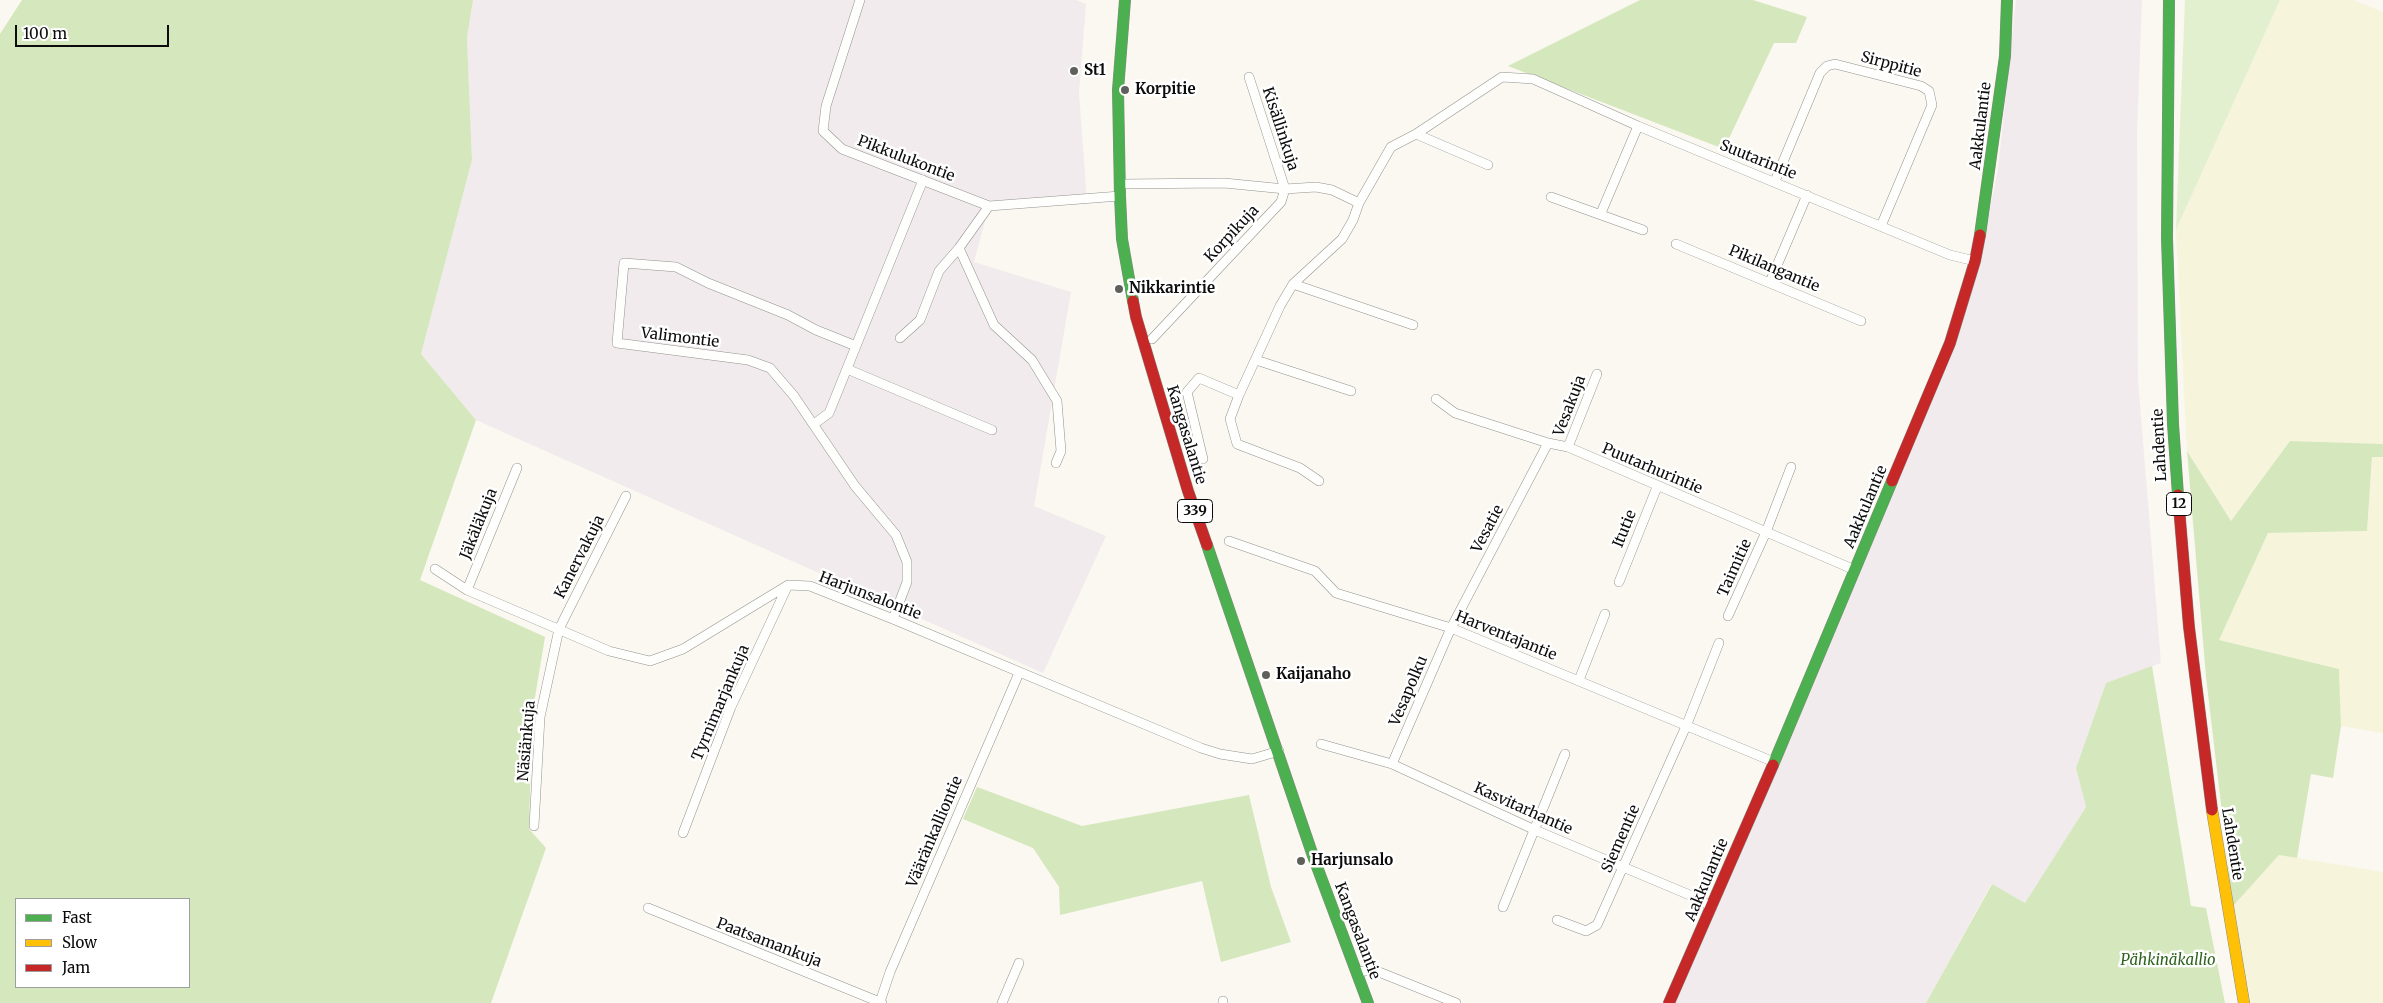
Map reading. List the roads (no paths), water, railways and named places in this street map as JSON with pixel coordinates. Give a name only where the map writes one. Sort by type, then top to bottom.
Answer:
[{"type":"main road","name":"Kangasalantie","points":[[1125,0],[1118,98],[1122,239],[1130,288],[1148,361],[1188,491],[1279,752],[1313,856],[1368,1003]]},
{"type":"main road","name":"Aakkulantie","points":[[1669,1003],[1774,762],[1950,342],[1975,262],[1996,139],[2005,56],[2008,0]]},
{"type":"main road","name":"Lahdentie","points":[[2169,0],[2167,238],[2173,414],[2180,530],[2189,627],[2211,808],[2244,1003]]},
{"type":"street","name":"Pikkulukontie","points":[[860,0],[826,106],[822,131],[842,149],[989,206],[1120,190]]},
{"type":"street","name":"Sirppitie","points":[[1775,181],[1820,73],[1827,66],[1835,64],[1921,86],[1929,91],[1932,105],[1881,226]]},
{"type":"street","name":"Kisällinkuja","points":[[1248,77],[1285,189]]},
{"type":"street","name":"Suutarintie","points":[[1416,134],[1502,77],[1533,79],[1638,126],[1775,181],[1950,255],[1975,262]]},
{"type":"street","points":[[1601,213],[1638,126]]},
{"type":"street","points":[[1319,481],[1300,468],[1237,444],[1230,419],[1280,306],[1293,284],[1342,239],[1391,147],[1416,134],[1488,164]]},
{"type":"street","points":[[814,424],[829,413],[923,180]]},
{"type":"street","points":[[1120,190],[1224,183],[1285,189],[1316,187],[1332,190],[1360,203]]},
{"type":"street","name":"Korpikuja","points":[[1152,338],[1277,206],[1285,189]]},
{"type":"street","points":[[1770,282],[1807,195]]},
{"type":"street","points":[[1551,197],[1601,213],[1643,230]]},
{"type":"street","points":[[900,338],[920,320],[939,271],[959,248],[989,206]]},
{"type":"street","name":"Pikilangantie","points":[[1676,244],[1861,321]]},
{"type":"street","points":[[959,248],[994,325],[1032,360],[1057,401],[1061,451],[1056,463]]},
{"type":"street","name":"Valimontie","points":[[856,346],[816,330],[788,315],[708,283],[676,267],[624,263],[617,343],[748,360],[770,368],[794,396],[855,486],[896,535],[907,562],[907,582],[893,619]]},
{"type":"street","points":[[1293,284],[1413,325]]},
{"type":"street","points":[[1256,360],[1351,391]]},
{"type":"street","points":[[847,369],[992,430]]},
{"type":"street","name":"Vesakuja","points":[[1568,448],[1597,374]]},
{"type":"street","points":[[1203,459],[1187,392],[1199,378],[1239,395]]},
{"type":"street","name":"Puutarhurintie","points":[[1436,399],[1455,413],[1568,448],[1855,570]]},
{"type":"street","name":"Vesatie","points":[[1451,628],[1548,443]]},
{"type":"street","name":"Taimitie","points":[[1728,616],[1766,532],[1791,467]]},
{"type":"street","name":"Jäkäläkuja","points":[[467,590],[517,468]]},
{"type":"street","name":"Itutie","points":[[1618,582],[1657,487]]},
{"type":"street","name":"Kanervakuja","points":[[559,629],[626,496]]},
{"type":"street","name":"Harventajantie","points":[[1229,540],[1315,571],[1336,593],[1451,628],[1687,724],[1774,762]]},
{"type":"street","points":[[435,569],[467,590],[609,651],[650,661],[683,649],[788,585]]},
{"type":"street","name":"Harjunsalontie","points":[[788,585],[810,586],[1214,752],[1252,759],[1279,752]]},
{"type":"street","name":"Tyrnimarjankuja","points":[[683,832],[731,708],[788,585]]},
{"type":"street","points":[[1579,680],[1605,614]]},
{"type":"street","name":"Vesapolku","points":[[1392,764],[1451,628]]},
{"type":"street","name":"Näsiänkuja","points":[[534,826],[540,717],[559,629]]},
{"type":"street","points":[[1687,724],[1719,643]]},
{"type":"street","name":"Vääränkalliontie","points":[[881,1002],[890,972],[1019,673]]},
{"type":"street","name":"Siementie","points":[[1557,920],[1586,931],[1597,925],[1687,724]]},
{"type":"street","name":"Kasvitarhantie","points":[[1321,744],[1392,764],[1536,830],[1692,896],[1712,907]]},
{"type":"street","points":[[1503,908],[1566,754]]},
{"type":"street","name":"Paatsamankuja","points":[[648,908],[698,930],[881,1002]]},
{"type":"street","points":[[1002,1003],[1019,963]]},
{"type":"street","points":[[1357,972],[1374,970],[1456,1003]]},
{"type":"place","name":"St1","points":[[1074,71]]},
{"type":"place","name":"Korpitie","points":[[1125,90]]},
{"type":"place","name":"Nikkarintie","points":[[1119,289]]},
{"type":"place","name":"Kaijanaho","points":[[1266,675]]},
{"type":"place","name":"Harjunsalo","points":[[1301,861]]},
{"type":"park label","name":"Pähkinäkallio","points":[[2168,961]]}]
